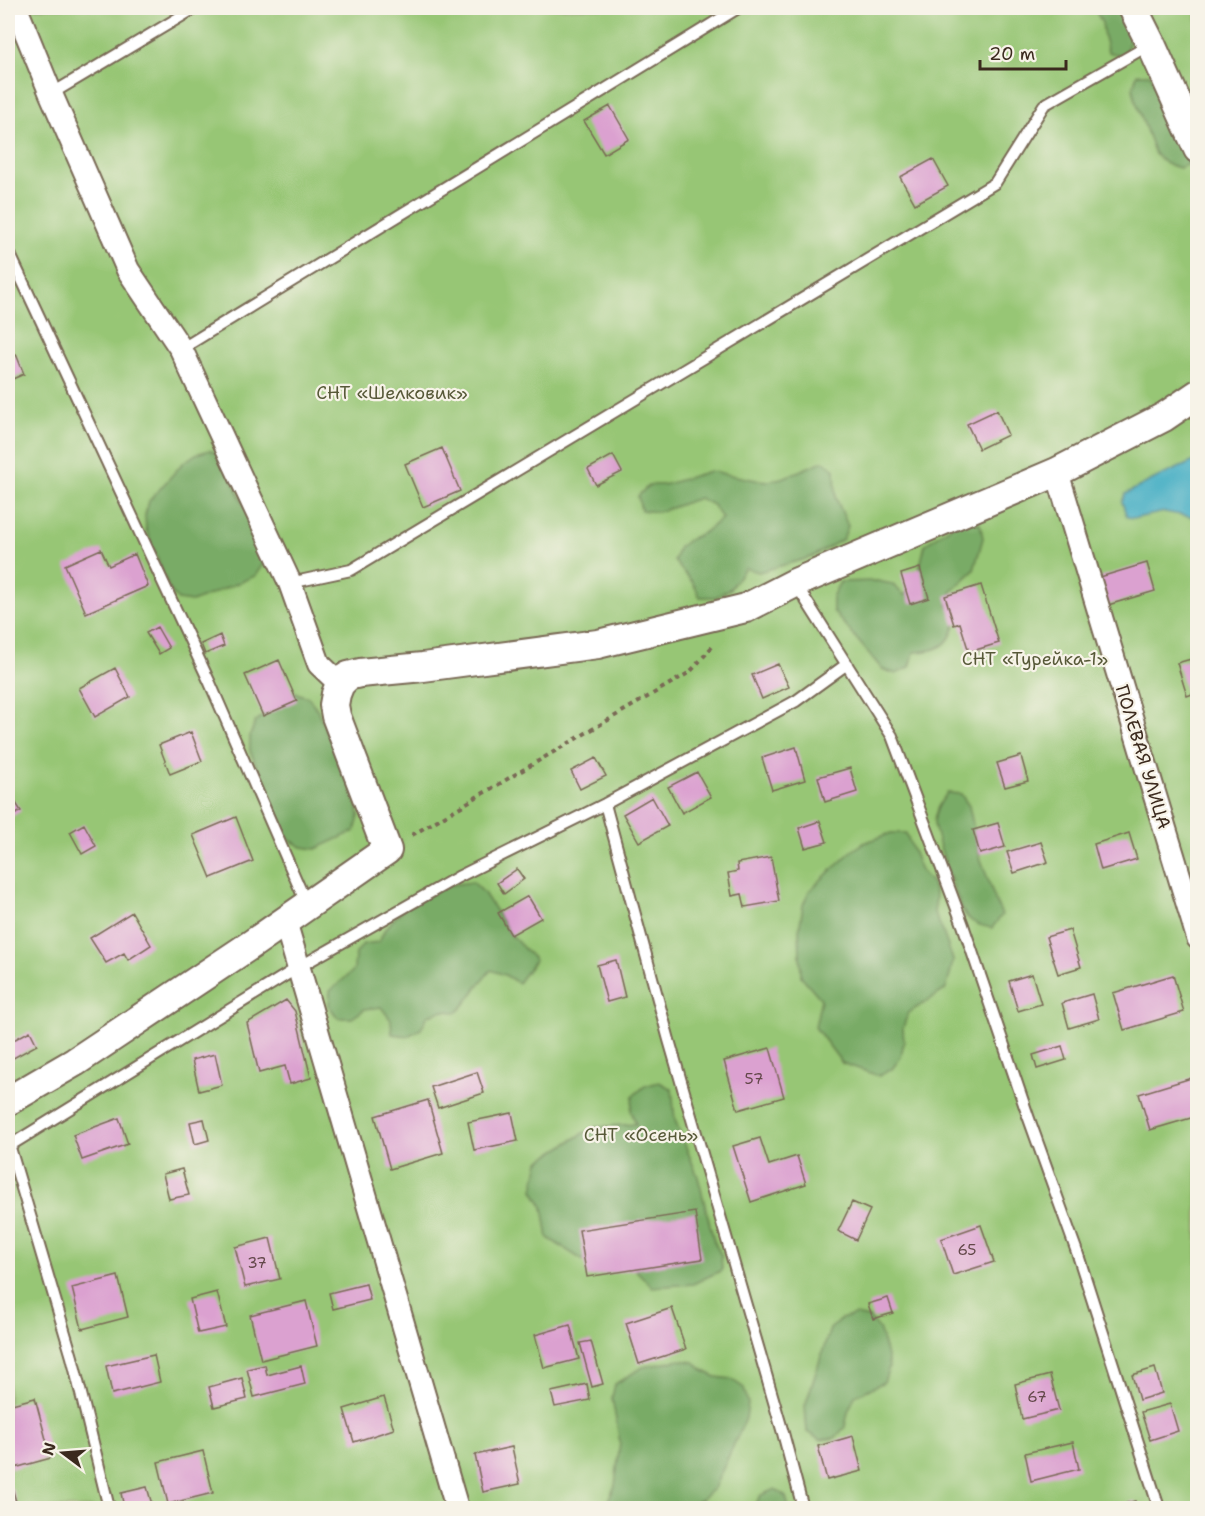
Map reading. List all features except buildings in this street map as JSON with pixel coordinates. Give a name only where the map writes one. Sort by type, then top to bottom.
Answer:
[{"type":"street","points":[[16,8],[128,270],[181,349],[290,583],[319,664],[340,684]]},
{"type":"street","points":[[1133,8],[1197,149]]},
{"type":"street","points":[[8,1101],[75,1062],[387,850],[336,716],[334,705],[336,693],[340,684],[348,676],[598,644],[746,608],[795,583],[1057,472],[1164,417],[1197,394]]},
{"type":"street","name":"ПОЛЕВАЯ УЛИЦА","points":[[1057,472],[1197,938]]},
{"type":"street","points":[[296,913],[299,967],[457,1509]]},
{"type":"lane","points":[[51,94],[195,8]]},
{"type":"lane","points":[[181,349],[738,8]]},
{"type":"lane","points":[[290,583],[351,570],[995,183],[1044,105],[1151,44]]},
{"type":"lane","points":[[8,250],[210,683],[296,913]]},
{"type":"lane","points":[[795,583],[892,736],[963,925],[1078,1255],[1159,1509]]},
{"type":"lane","points":[[109,1509],[72,1357],[8,1144],[299,967],[458,877],[605,804],[795,701],[847,664]]},
{"type":"lane","points":[[605,804],[669,1040],[803,1509]]},
{"type":"path","points":[[387,850],[690,672],[746,608]]},
{"type":"green space","points":[[8,8],[1197,8],[1197,1508],[8,1508]]},
{"type":"green space","points":[[1094,8],[1125,8],[1130,37],[1123,56],[1108,52],[1102,23]]},
{"type":"green space","points":[[1137,74],[1150,74],[1194,161],[1180,168],[1166,164],[1155,154],[1136,102],[1133,88]]},
{"type":"green space","points":[[210,450],[220,455],[264,547],[264,563],[255,576],[192,602],[178,600],[169,589],[146,529],[145,515],[149,501],[183,463],[196,454]]},
{"type":"green space","points":[[823,461],[835,470],[836,498],[848,526],[843,539],[812,557],[759,572],[745,568],[730,589],[716,597],[700,597],[693,583],[674,561],[679,547],[705,532],[722,518],[713,505],[699,498],[657,512],[641,510],[638,496],[649,485],[664,485],[710,471],[770,481]]},
{"type":"green space","points":[[966,518],[980,524],[983,538],[974,570],[952,591],[947,605],[957,616],[949,639],[939,648],[914,652],[910,667],[896,674],[882,669],[833,611],[833,595],[840,582],[877,581],[892,584],[904,595],[915,587],[925,545]]},
{"type":"green space","points":[[293,692],[308,697],[317,709],[357,801],[359,816],[355,831],[316,849],[302,847],[288,839],[250,751],[250,736],[255,722]]},
{"type":"green space","points":[[947,793],[961,794],[969,806],[980,857],[1002,915],[992,928],[978,924],[967,917],[948,872],[934,823],[940,803]]},
{"type":"green space","points":[[891,833],[906,833],[921,871],[932,883],[936,898],[934,913],[953,960],[945,990],[908,1013],[903,1028],[904,1042],[901,1057],[892,1069],[879,1076],[842,1063],[815,1027],[821,999],[801,976],[799,931],[803,905],[809,891],[852,851],[864,843]]},
{"type":"green space","points":[[473,882],[484,893],[511,935],[535,960],[518,983],[491,970],[458,1012],[442,1011],[428,1015],[421,1029],[408,1036],[392,1034],[391,1020],[381,1007],[365,1009],[352,1018],[338,1018],[329,1006],[330,991],[354,970],[355,955],[363,944],[379,942],[385,929],[404,908],[450,885]]},
{"type":"green space","name":"СНТ «Осень»","points":[[659,1082],[672,1089],[675,1120],[698,1177],[714,1241],[721,1255],[722,1270],[693,1284],[652,1287],[631,1265],[584,1261],[548,1238],[543,1207],[533,1190],[539,1161],[596,1127],[636,1124],[631,1111],[633,1096],[645,1086]]},
{"type":"green space","points":[[855,1315],[869,1318],[879,1329],[889,1367],[884,1382],[855,1396],[845,1427],[835,1438],[820,1440],[807,1432],[805,1406],[830,1329],[841,1319]]},
{"type":"green space","points":[[680,1360],[694,1362],[704,1371],[716,1377],[731,1379],[744,1388],[748,1403],[746,1418],[714,1488],[702,1499],[685,1508],[600,1508],[608,1500],[615,1486],[620,1442],[612,1398],[615,1384],[643,1367]]},
{"type":"green space","points":[[775,1489],[786,1497],[789,1508],[753,1508],[761,1495]]},
{"type":"water","points":[[1197,460],[1197,518],[1165,512],[1136,518],[1127,517],[1122,502],[1125,494]]},
{"type":"park label","name":"СНТ «Шелковик»","points":[[392,393]]},
{"type":"park label","name":"СНТ «Турейка-1»","points":[[1035,659]]}]
